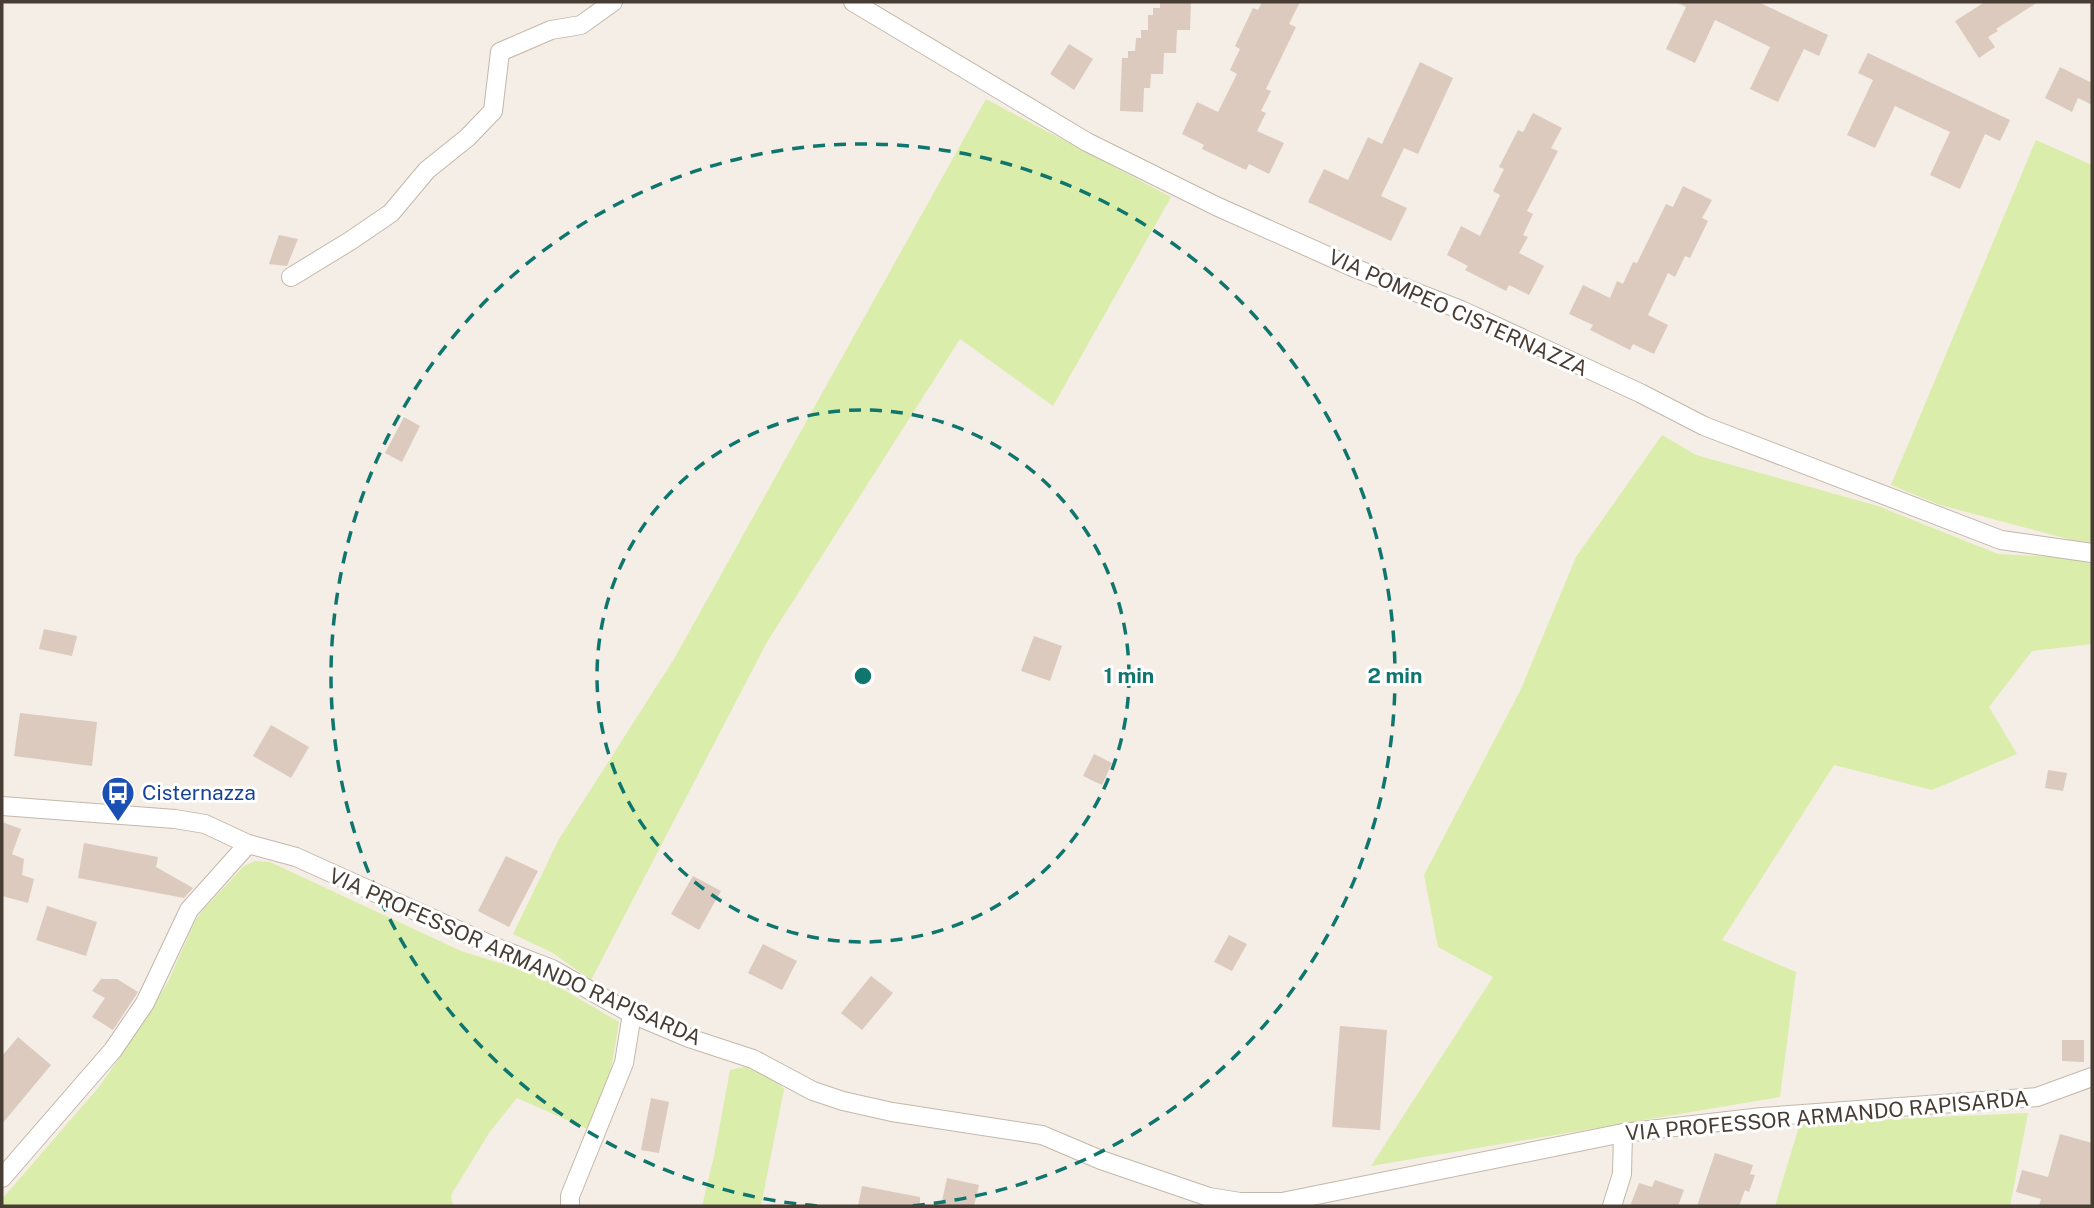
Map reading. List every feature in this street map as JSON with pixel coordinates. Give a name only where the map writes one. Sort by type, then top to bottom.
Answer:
[{"type":"street","points":[[290,277],[350,242],[390,213],[427,170],[467,138],[493,111],[500,52],[551,30],[580,25],[613,2]]},
{"type":"street","name":"VIA POMPEO CISTERNAZZA","points":[[853,2],[1087,142],[1216,206],[1357,269],[1461,310],[1640,393],[1704,426],[2001,540],[2092,553]]},
{"type":"street","name":"VIA PROFESSOR ARMANDO RAPISARDA","points":[[2,806],[175,819],[205,824],[248,844],[296,857],[500,949],[552,969],[632,1014],[689,1038],[753,1059],[813,1091],[892,1112],[1042,1135],[1101,1160],[1209,1197],[1240,1202],[1282,1202],[1623,1133],[1762,1117],[2036,1097],[2092,1077]]},
{"type":"street","points":[[2,1178],[113,1050],[145,1003],[190,910],[248,844]]},
{"type":"street","points":[[570,1206],[570,1195],[624,1063],[632,1014]]},
{"type":"street","points":[[1612,1206],[1622,1174],[1623,1133]]},
{"type":"green space","points":[[986,99],[1171,197],[1053,406],[960,339],[767,642],[591,980],[553,953],[513,934],[559,839],[674,659]]},
{"type":"green space","points":[[2036,140],[2092,165],[2092,543],[1940,505],[1891,485]]},
{"type":"green space","points":[[1662,435],[1696,455],[1878,506],[1998,554],[2072,558],[2092,564],[2092,644],[2032,651],[1989,707],[2017,754],[1932,790],[1834,765],[1722,940],[1796,972],[1780,1097],[1371,1166],[1493,977],[1438,947],[1424,875],[1521,689],[1576,557]]},
{"type":"green space","points":[[255,861],[270,862],[461,951],[538,975],[619,1022],[611,1070],[587,1129],[517,1098],[489,1133],[451,1195],[453,1206],[2,1206],[2,1199],[99,1087],[125,1050],[168,982],[195,921],[203,910],[244,866]]},
{"type":"green space","points":[[749,1066],[770,1075],[784,1089],[761,1206],[702,1206],[730,1070]]},
{"type":"green space","points":[[2028,1113],[2010,1206],[1775,1206],[1800,1123]]},
{"type":"building","points":[[1160,2],[1191,2],[1190,30],[1177,30],[1176,53],[1164,53],[1163,74],[1151,74],[1150,88],[1144,88],[1143,112],[1120,111],[1122,58],[1128,58],[1128,51],[1135,51],[1136,38],[1141,38],[1141,30],[1148,30],[1148,15],[1153,15],[1153,8],[1160,8]]},
{"type":"building","points":[[1262,2],[1300,2],[1289,24],[1296,27],[1266,89],[1271,91],[1261,111],[1266,113],[1257,131],[1284,143],[1269,174],[1249,164],[1246,170],[1202,149],[1204,145],[1182,134],[1197,102],[1218,112],[1237,74],[1230,70],[1240,49],[1235,46],[1253,8],[1258,10]]},
{"type":"building","points":[[1676,2],[1758,2],[1828,35],[1819,56],[1804,49],[1778,102],[1750,89],[1770,47],[1715,20],[1695,63],[1666,49],[1686,7]]},
{"type":"building","points":[[1985,2],[2038,2],[1996,29],[1998,31],[1988,37],[1995,47],[1979,58],[1955,21]]},
{"type":"building","points":[[1069,44],[1093,59],[1074,90],[1050,74]]},
{"type":"building","points":[[1868,53],[2010,120],[2000,141],[1985,134],[1960,189],[1930,175],[1950,132],[1895,106],[1875,148],[1847,135],[1873,80],[1858,73]]},
{"type":"building","points":[[1420,62],[1453,78],[1418,154],[1404,148],[1381,196],[1407,208],[1391,241],[1308,202],[1324,169],[1348,180],[1368,137],[1382,144]]},
{"type":"building","points":[[2060,67],[2092,83],[2092,105],[2078,98],[2072,112],[2045,98]]},
{"type":"building","points":[[1533,113],[1562,128],[1551,148],[1558,151],[1527,211],[1533,214],[1523,235],[1528,237],[1519,253],[1544,266],[1529,295],[1509,285],[1506,291],[1465,270],[1468,266],[1447,255],[1461,226],[1480,236],[1500,195],[1493,191],[1504,169],[1499,167],[1518,130],[1523,132]]},
{"type":"building","points":[[1683,186],[1712,200],[1702,218],[1708,221],[1690,258],[1685,256],[1675,277],[1668,273],[1648,315],[1668,325],[1654,354],[1633,344],[1630,350],[1590,330],[1593,325],[1569,314],[1583,285],[1610,298],[1617,281],[1623,284],[1633,262],[1637,263],[1666,204],[1673,207]]},
{"type":"building","points":[[279,235],[298,239],[287,266],[269,264]]},
{"type":"building","points":[[404,417],[420,426],[402,462],[385,453]]},
{"type":"building","points":[[44,629],[77,636],[72,656],[39,649]]},
{"type":"building","points":[[1034,636],[1062,646],[1050,681],[1021,671]]},
{"type":"building","points":[[20,713],[97,722],[92,766],[14,756]]},
{"type":"building","points":[[271,725],[309,747],[291,778],[253,756]]},
{"type":"building","points":[[1094,754],[1112,763],[1102,785],[1083,776]]},
{"type":"building","points":[[2048,770],[2067,773],[2063,791],[2045,788]]},
{"type":"building","points":[[2,822],[21,829],[12,854],[24,859],[22,875],[34,879],[28,903],[2,896]]},
{"type":"building","points":[[84,843],[158,857],[156,867],[193,888],[184,898],[78,878]]},
{"type":"building","points":[[506,856],[538,871],[509,927],[478,911]]},
{"type":"building","points":[[693,876],[721,891],[699,930],[671,914]]},
{"type":"building","points":[[47,906],[97,922],[86,956],[36,940]]},
{"type":"building","points":[[1229,935],[1247,944],[1232,971],[1214,962]]},
{"type":"building","points":[[763,944],[797,961],[782,990],[748,973]]},
{"type":"building","points":[[871,976],[893,993],[862,1030],[841,1013]]},
{"type":"building","points":[[101,979],[117,979],[138,992],[113,1030],[92,1017],[105,998],[92,991]]},
{"type":"building","points":[[1340,1026],[1387,1030],[1380,1130],[1332,1127]]},
{"type":"building","points":[[18,1037],[51,1065],[2,1124],[2,1056]]},
{"type":"building","points":[[2062,1040],[2084,1040],[2084,1062],[2062,1061]]},
{"type":"building","points":[[651,1098],[669,1102],[659,1153],[641,1150]]},
{"type":"building","points":[[2060,1134],[2092,1143],[2092,1206],[2039,1206],[2041,1199],[2016,1192],[2022,1170],[2048,1177]]},
{"type":"building","points":[[1715,1153],[1753,1165],[1750,1174],[1755,1175],[1749,1192],[1745,1190],[1739,1206],[1697,1206]]},
{"type":"building","points":[[947,1178],[979,1185],[974,1206],[941,1206]]},
{"type":"building","points":[[1655,1180],[1684,1190],[1678,1206],[1630,1206],[1639,1183],[1652,1187]]},
{"type":"building","points":[[862,1186],[920,1197],[920,1206],[858,1206]]},
{"type":"place","name":"Cisternazza","points":[[118,823]]}]
